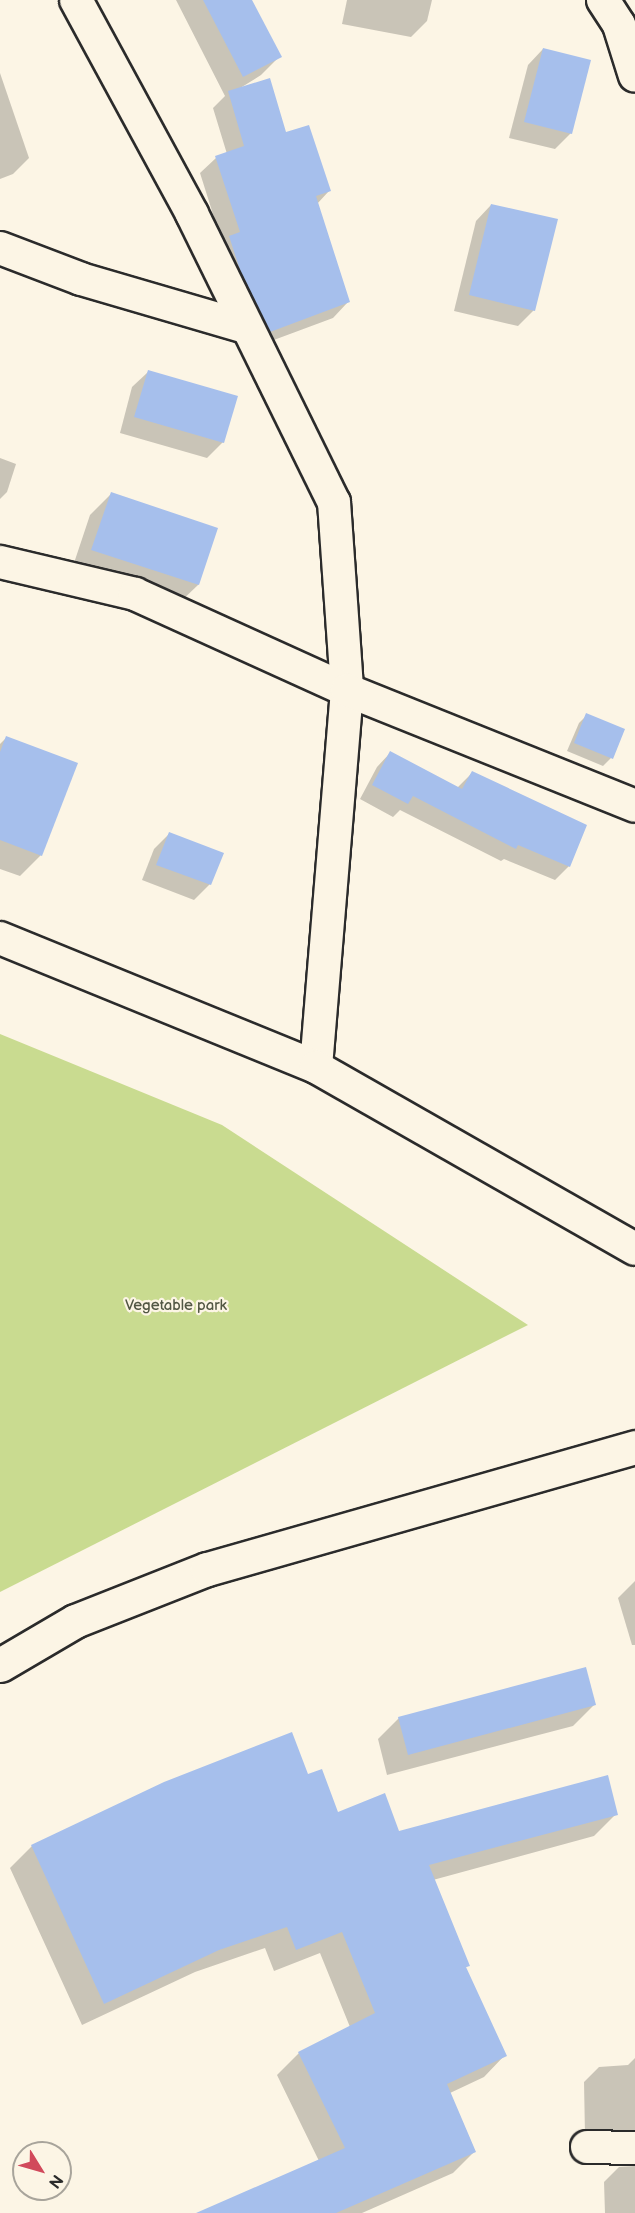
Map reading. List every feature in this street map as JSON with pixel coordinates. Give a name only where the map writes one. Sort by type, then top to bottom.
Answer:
[{"type":"main road","points":[[0,1665],[75,1621],[207,1569],[635,1447]]},
{"type":"street","points":[[76,0],[192,214],[245,327],[306,439],[334,502],[347,690],[316,1067]]},
{"type":"street","points":[[609,3],[635,76]]},
{"type":"street","points":[[0,248],[81,279],[245,327]]},
{"type":"street","points":[[0,562],[135,594],[347,690],[635,806]]},
{"type":"street","points":[[0,938],[316,1067],[635,1249]]},
{"type":"street","points":[[587,2147],[635,2148]]},
{"type":"green space","name":"Vegetable park","points":[[0,1034],[222,1125],[528,1325],[0,1592]]},
{"type":"building","points":[[203,0],[252,0],[282,57],[243,77]]},
{"type":"building","points":[[543,48],[591,60],[572,134],[524,122]]},
{"type":"building","points":[[270,78],[286,132],[309,125],[331,191],[316,196],[350,302],[270,332],[241,273],[229,236],[240,232],[215,156],[244,146],[228,91]]},
{"type":"building","points":[[491,204],[558,219],[535,311],[469,295]]},
{"type":"building","points":[[148,370],[238,396],[224,443],[134,417]]},
{"type":"building","points":[[111,492],[218,528],[199,585],[91,550]]},
{"type":"building","points":[[586,713],[625,729],[613,759],[574,743]]},
{"type":"building","points":[[6,736],[78,763],[42,856],[0,840],[0,752]]},
{"type":"building","points":[[390,751],[462,789],[472,771],[587,825],[570,867],[518,845],[516,849],[413,796],[408,804],[372,785]]},
{"type":"building","points":[[169,832],[224,853],[211,885],[156,865]]},
{"type":"building","points":[[586,1667],[596,1705],[408,1755],[398,1717]]},
{"type":"building","points":[[292,1732],[308,1774],[322,1769],[338,1812],[385,1793],[399,1831],[608,1775],[618,1815],[429,1865],[470,1966],[466,1967],[507,2056],[447,2084],[476,2152],[336,2213],[196,2213],[345,2148],[298,2052],[375,2013],[342,1932],[296,1950],[287,1927],[219,1950],[104,2004],[31,1845],[164,1782]]}]
